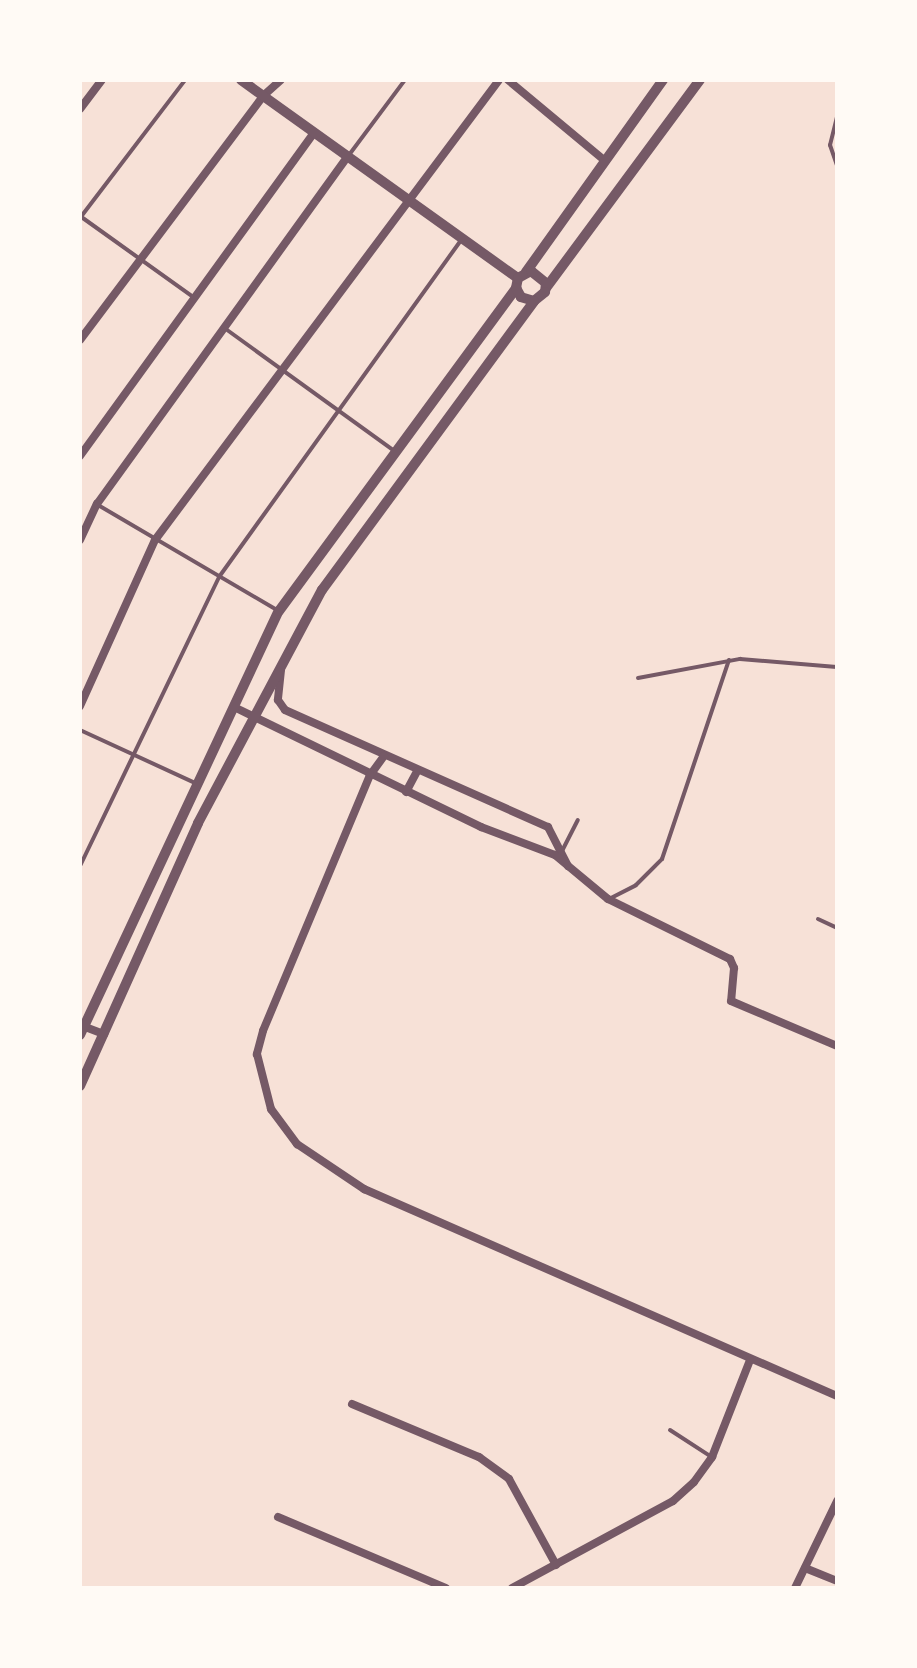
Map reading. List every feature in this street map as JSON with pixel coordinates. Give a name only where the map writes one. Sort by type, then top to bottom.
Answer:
[{"type":"street","points":[[241,80],[461,240],[520,279],[541,275],[546,288]]},
{"type":"street","points":[[80,340],[263,96],[281,80]]},
{"type":"street","points":[[80,706],[155,540],[499,80]]},
{"type":"street","points":[[508,80],[604,160]]},
{"type":"street","points":[[104,1034],[81,1029],[279,611],[663,80]]},
{"type":"street","points":[[80,1086],[252,715],[322,590],[700,80]]},
{"type":"street","points":[[80,109],[100,81]]},
{"type":"street","points":[[80,456],[313,134]]},
{"type":"street","points":[[80,540],[97,504],[347,158]]},
{"type":"street","points":[[520,279],[524,300],[534,301]]},
{"type":"street","points":[[281,664],[278,700],[285,710],[548,827],[568,867],[608,899],[730,959],[734,968],[731,1001],[837,1046]]},
{"type":"street","points":[[234,707],[406,792],[560,854]]},
{"type":"street","points":[[384,756],[370,775],[263,1031],[257,1054],[271,1109],[297,1144],[364,1189],[837,1396]]},
{"type":"street","points":[[406,792],[417,771]]},
{"type":"street","points":[[512,1588],[673,1501],[712,1457],[750,1360]]},
{"type":"street","points":[[352,1404],[479,1457],[509,1479],[556,1565]]},
{"type":"street","points":[[795,1588],[837,1501]]},
{"type":"street","points":[[278,1517],[446,1588]]},
{"type":"street","points":[[805,1568],[837,1581]]},
{"type":"lane","points":[[185,80],[80,217],[195,299]]},
{"type":"lane","points":[[347,158],[405,80]]},
{"type":"lane","points":[[837,117],[830,145],[837,165]]},
{"type":"lane","points":[[80,866],[219,577],[337,407],[461,240]]},
{"type":"lane","points":[[223,326],[396,452]]},
{"type":"lane","points":[[97,504],[279,611]]},
{"type":"lane","points":[[638,678],[729,660],[837,667]]},
{"type":"lane","points":[[608,899],[636,885],[662,859],[729,660]]},
{"type":"lane","points":[[80,730],[195,783]]},
{"type":"lane","points":[[560,854],[578,820]]},
{"type":"lane","points":[[818,919],[836,926]]},
{"type":"lane","points":[[670,1430],[712,1457]]}]
